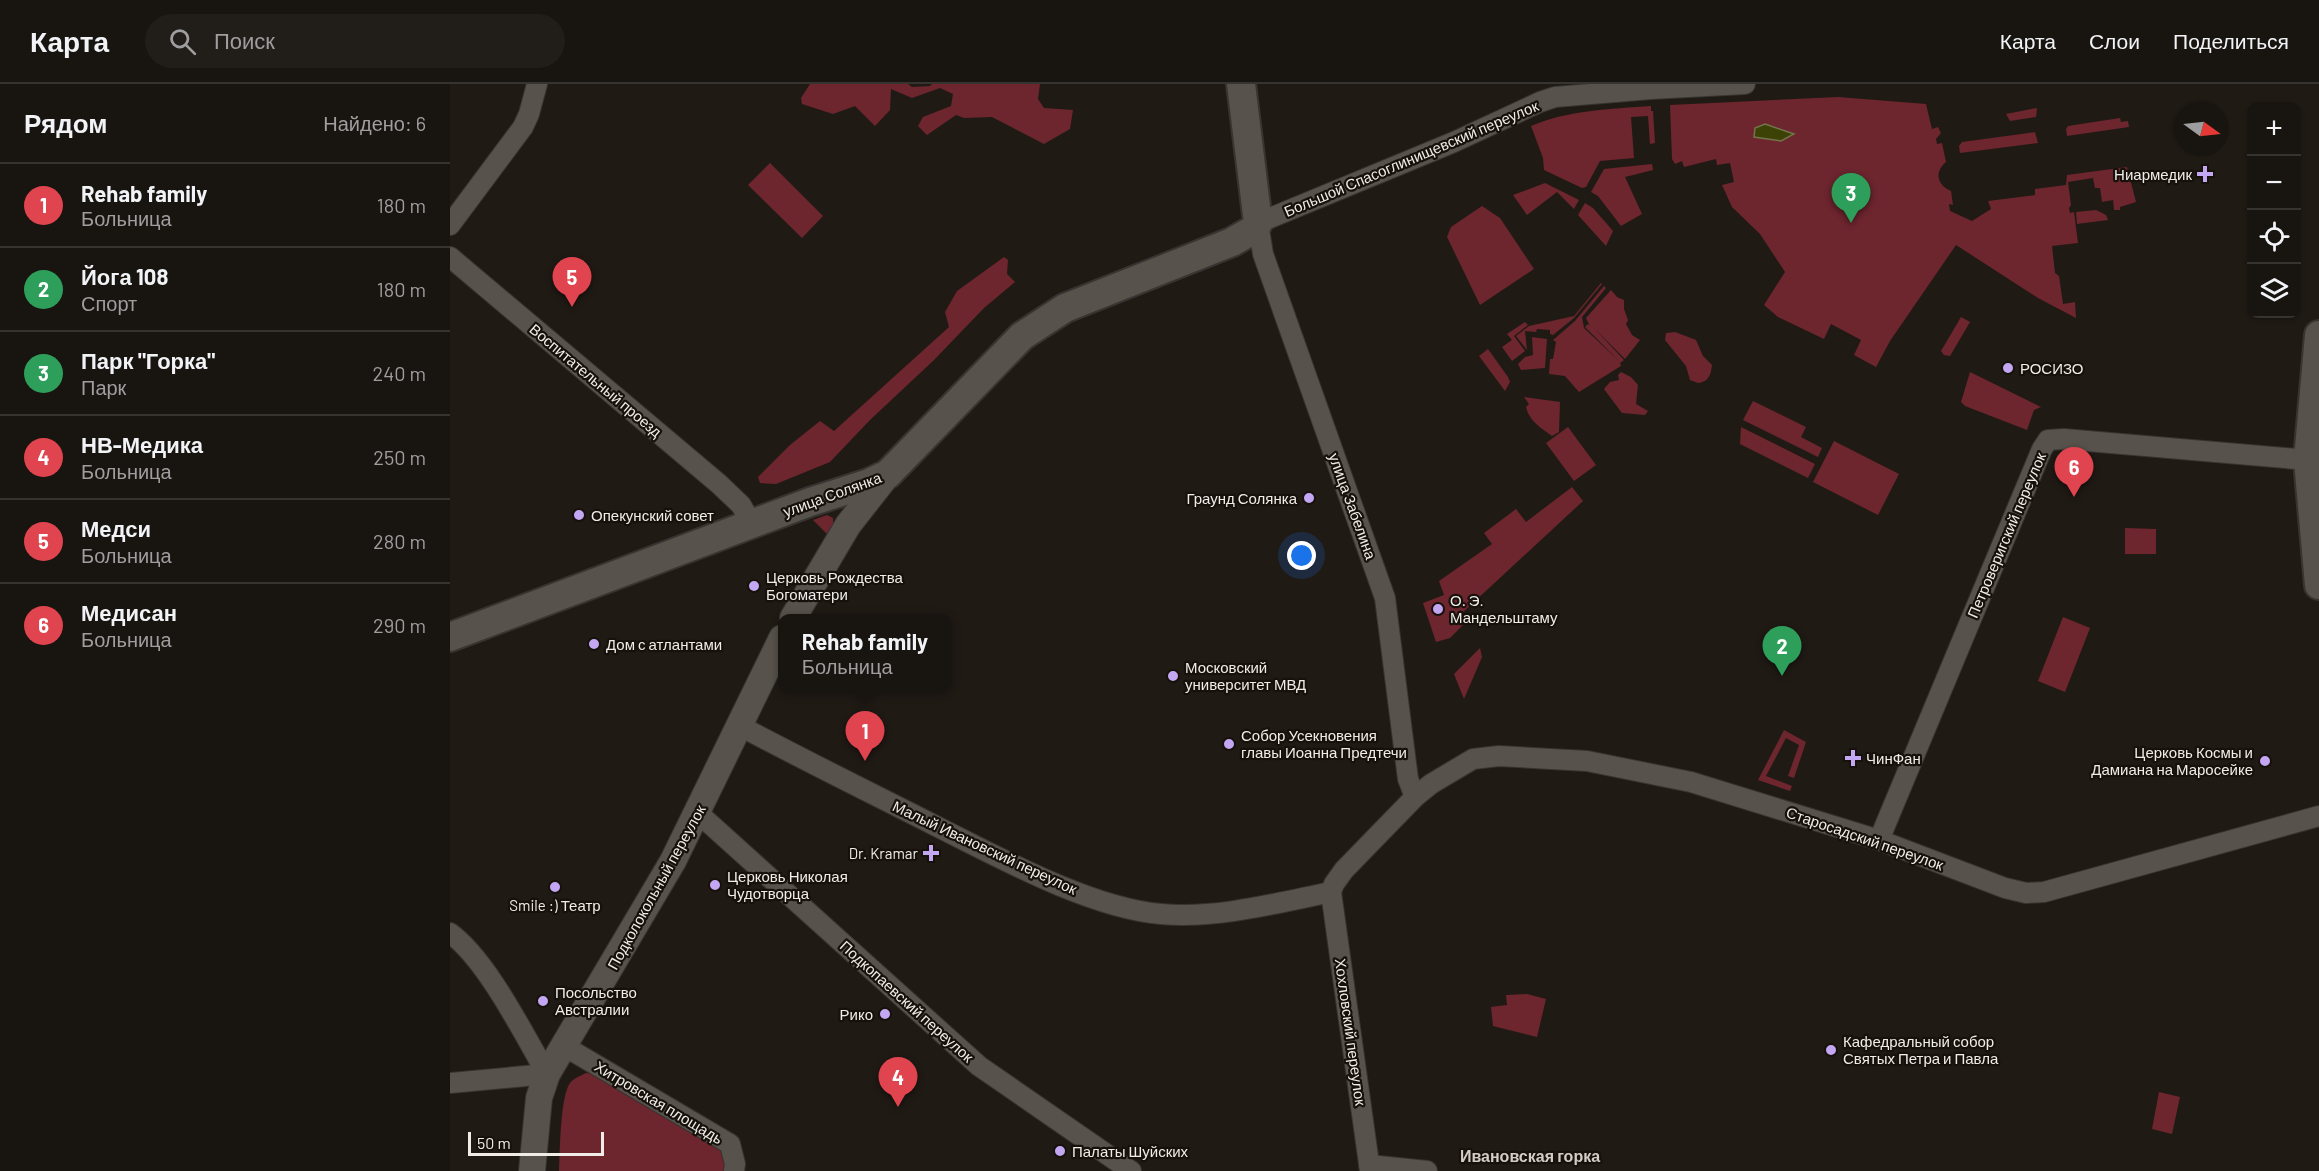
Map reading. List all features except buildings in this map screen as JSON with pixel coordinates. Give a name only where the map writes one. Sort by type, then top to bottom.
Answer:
[{"type":"main road","points":[[1241,84],[1258,223]]},
{"type":"main road","name":"улица Солянка","points":[[450,637],[746,514],[868,483],[888,474],[1022,336],[1037,324],[1065,308],[1232,242],[1246,235],[1258,223]]},
{"type":"main road","points":[[2319,334],[2308,460],[2319,585]]},
{"type":"street","points":[[450,225],[523,127],[537,84]]},
{"type":"street","name":"Большой Спасоглинищевский переулок","points":[[1258,223],[1454,142],[1540,102],[1555,98],[1651,88],[1745,84]]},
{"type":"street","name":"улица Забелина","points":[[1258,223],[1263,254],[1385,598],[1408,779],[1415,797]]},
{"type":"street","name":"Воспитательный проезд","points":[[450,257],[646,422],[746,514]]},
{"type":"street","name":"Петроверигский переулок","points":[[1879,840],[2042,449],[2048,440],[2064,439],[2308,460]]},
{"type":"street","points":[[795,614],[848,525],[888,474]]},
{"type":"street","name":"Подколокольный переулок","points":[[532,1171],[539,1098],[547,1074],[673,861],[778,648]]},
{"type":"street","name":"Малый Ивановский переулок","points":[[740,726],[981,849],[1068,888],[1124,908],[1162,914],[1212,913],[1332,892]]},
{"type":"street","name":"Старосадский переулок","points":[[1415,797],[1460,766],[1485,756],[1587,761],[1691,782],[1879,840],[1988,882],[2034,894],[2319,816]]},
{"type":"street","points":[[1332,892],[1334,884],[1344,870],[1415,797]]},
{"type":"street","name":"Подкопаевский переулок","points":[[698,813],[980,1066],[1131,1171]]},
{"type":"street","name":"Хохловский переулок","points":[[1332,892],[1369,1168]]},
{"type":"street","points":[[450,933],[467,948],[501,995],[547,1074],[450,1083]]},
{"type":"street","name":"Хитровская площадь","points":[[564,1046],[730,1144],[735,1164],[734,1171]]},
{"type":"street","points":[[1369,1168],[1427,1171]]},
{"type":"shaded area","points":[[810,84],[908,84],[912,87],[932,84],[1040,84],[1038,99],[1044,108],[1073,110],[1070,129],[1044,144],[992,117],[964,118],[956,115],[927,135],[918,126],[923,117],[951,106],[953,94],[940,88],[912,98],[891,89],[890,110],[875,126],[855,106],[833,114],[802,104],[801,98]]},
{"type":"shaded area","points":[[1838,97],[1926,104],[1932,129],[1938,127],[1941,133],[1936,139],[1937,144],[1942,143],[1946,162],[1940,170],[1939,178],[1940,182],[1951,191],[1953,205],[1949,204],[1950,211],[1972,221],[1991,209],[1988,201],[2035,195],[2035,189],[2066,185],[2067,175],[2127,167],[2136,202],[2120,207],[2120,210],[2114,210],[2113,200],[2102,202],[2100,188],[2095,188],[2093,178],[2068,182],[2071,205],[2069,208],[2070,213],[2074,212],[2078,243],[2052,246],[2055,273],[2059,276],[2063,304],[2075,302],[2076,318],[2038,298],[1956,245],[1890,341],[1876,367],[1854,355],[1861,340],[1831,324],[1824,339],[1778,317],[1764,305],[1785,272],[1760,234],[1732,207],[1722,185],[1734,182],[1730,163],[1717,165],[1716,159],[1684,167],[1682,161],[1675,164],[1672,159],[1670,105]]},
{"type":"shaded area","points":[[1651,106],[1655,143],[1650,144],[1648,116],[1631,117],[1634,158],[1600,161],[1586,187],[1582,188],[1544,170],[1543,158],[1531,126],[1574,113]]},
{"type":"shaded area","points":[[2037,108],[2036,117],[2010,121],[2006,114]]},
{"type":"shaded area","points":[[2120,118],[2121,122],[2128,121],[2129,127],[2067,136],[2068,126]]},
{"type":"shaded area","points":[[1765,124],[1794,134],[1781,141],[1754,137],[1755,128]]},
{"type":"shaded area","points":[[2035,132],[2038,143],[1960,153],[1959,146],[1962,142]]},
{"type":"shaded area","points":[[770,163],[823,216],[802,238],[748,185]]},
{"type":"shaded area","points":[[1652,164],[1653,170],[1625,177],[1642,214],[1621,226],[1598,196],[1591,192],[1604,169]]},
{"type":"shaded area","points":[[1545,183],[1579,200],[1574,209],[1557,192],[1527,215],[1513,195]]},
{"type":"shaded area","points":[[1585,203],[1593,208],[1613,231],[1606,246],[1578,215]]},
{"type":"shaded area","points":[[1482,206],[1500,218],[1534,269],[1480,305],[1447,237],[1451,227]]},
{"type":"shaded area","points":[[2096,210],[2106,215],[2108,220],[2077,224],[2076,212]]},
{"type":"shaded area","points":[[1004,257],[1008,260],[1007,274],[1015,282],[984,308],[830,462],[776,484],[760,483],[758,477],[790,445],[820,421],[834,431],[949,327],[945,312],[957,291]]},
{"type":"shaded area","points":[[1601,283],[1574,318],[1553,335],[1550,334],[1550,330],[1525,331],[1527,350],[1516,336],[1529,326],[1574,316]]},
{"type":"shaded area","points":[[1604,286],[1606,288],[1582,317],[1584,328],[1620,362],[1585,327],[1588,324],[1590,326],[1586,318],[1611,290],[1617,297],[1624,300],[1628,320],[1626,324],[1632,335],[1640,340],[1625,359],[1594,328],[1624,360],[1620,363],[1621,366],[1579,392],[1565,376],[1549,374],[1550,359],[1553,359],[1556,342],[1553,340],[1575,321]]},
{"type":"shaded area","points":[[1961,317],[1970,322],[1950,356],[1944,355],[1941,351]]},
{"type":"shaded area","points":[[1525,322],[1528,325],[1514,336],[1525,351],[1512,361],[1502,347],[1512,340],[1507,334]]},
{"type":"shaded area","points":[[1675,332],[1696,340],[1703,356],[1712,365],[1705,381],[1698,383],[1690,380],[1686,366],[1665,340],[1666,333]]},
{"type":"shaded area","points":[[1532,337],[1547,339],[1545,368],[1521,370],[1518,364],[1525,357],[1533,355]]},
{"type":"shaded area","points":[[1488,349],[1508,377],[1510,382],[1505,391],[1479,356]]},
{"type":"shaded area","points":[[1621,372],[1631,377],[1638,385],[1636,404],[1648,411],[1645,415],[1622,413],[1604,389],[1610,382],[1619,380],[1618,375]]},
{"type":"shaded area","points":[[1970,372],[2041,407],[2034,410],[2027,430],[1965,406],[1961,402]]},
{"type":"shaded area","points":[[1524,397],[1560,402],[1559,432],[1552,436],[1536,424],[1528,412],[1526,407],[1529,404]]},
{"type":"shaded area","points":[[1753,401],[1806,427],[1801,437],[1822,448],[1818,457],[1743,420]]},
{"type":"shaded area","points":[[1568,427],[1596,465],[1574,481],[1546,443]]},
{"type":"shaded area","points":[[1741,427],[1815,464],[1808,478],[1740,444]]},
{"type":"shaded area","points":[[1834,441],[1899,474],[1878,515],[1813,482]]},
{"type":"shaded area","points":[[1572,487],[1583,501],[1461,614],[1467,621],[1450,638],[1436,642],[1423,603],[1444,595],[1439,581],[1492,544],[1484,533],[1516,509],[1526,522]]},
{"type":"shaded area","points":[[827,515],[833,518],[833,527],[829,536],[813,520]]},
{"type":"shaded area","points":[[2125,528],[2156,529],[2156,554],[2125,554]]},
{"type":"shaded area","points":[[2063,617],[2090,628],[2065,692],[2038,681]]},
{"type":"shaded area","points":[[1480,648],[1482,657],[1464,699],[1454,674]]},
{"type":"shaded area","points":[[1784,730],[1806,742],[1794,778],[1788,776],[1799,745],[1786,738],[1766,776],[1792,786],[1790,791],[1758,780]]},
{"type":"shaded area","points":[[1527,994],[1546,999],[1537,1037],[1493,1026],[1491,1007],[1507,1005],[1506,995]]},
{"type":"shaded area","points":[[586,1073],[593,1074],[719,1144],[726,1154],[725,1171],[559,1171],[564,1100],[570,1083]]},
{"type":"shaded area","points":[[2159,1092],[2180,1097],[2172,1134],[2152,1129]]},
{"type":"place","name":"Ниармедик","points":[[2205,174]]},
{"type":"place","name":"Парк \"Горка\"","points":[[1851,223]]},
{"type":"place","name":"Медси","points":[[572,307]]},
{"type":"place","name":"РОСИЗО","points":[[2008,368]]},
{"type":"place","name":"Медисан","points":[[2074,497]]},
{"type":"place","name":"Граунд Солянка","points":[[1309,498]]},
{"type":"place","name":"Опекунский совет","points":[[579,515]]},
{"type":"place","name":"Церковь Рождества Богоматери","points":[[754,586]]},
{"type":"place","name":"О. Э. Мандельштаму","points":[[1438,609]]},
{"type":"place","name":"Дом с атлантами","points":[[594,644]]},
{"type":"place","name":"Московский университет МВД","points":[[1173,676]]},
{"type":"place","name":"Йога 108","points":[[1782,676]]},
{"type":"place","name":"Собор Усекновения главы Иоанна Предтечи","points":[[1229,744]]},
{"type":"place","name":"ЧинФан","points":[[1853,758]]},
{"type":"place","name":"Rehab family","points":[[865,761]]},
{"type":"place","name":"Церковь Космы и Дамиана на Маросейке","points":[[2265,761]]},
{"type":"place","name":"Dr. Kramar","points":[[931,853]]},
{"type":"place","name":"Церковь Николая Чудотворца","points":[[715,885]]},
{"type":"place","name":"Smile :) Театр","points":[[555,887]]},
{"type":"place","name":"Посольство Австралии","points":[[543,1001]]},
{"type":"place","name":"Рико","points":[[885,1014]]},
{"type":"place","name":"Кафедральный собор Святых Петра и Павла","points":[[1831,1050]]},
{"type":"place","name":"НВ-Медика","points":[[898,1107]]},
{"type":"place","name":"Палаты Шуйских","points":[[1060,1151]]},
{"type":"district","name":"Ивановская горка","points":[[1530,1155]]}]
